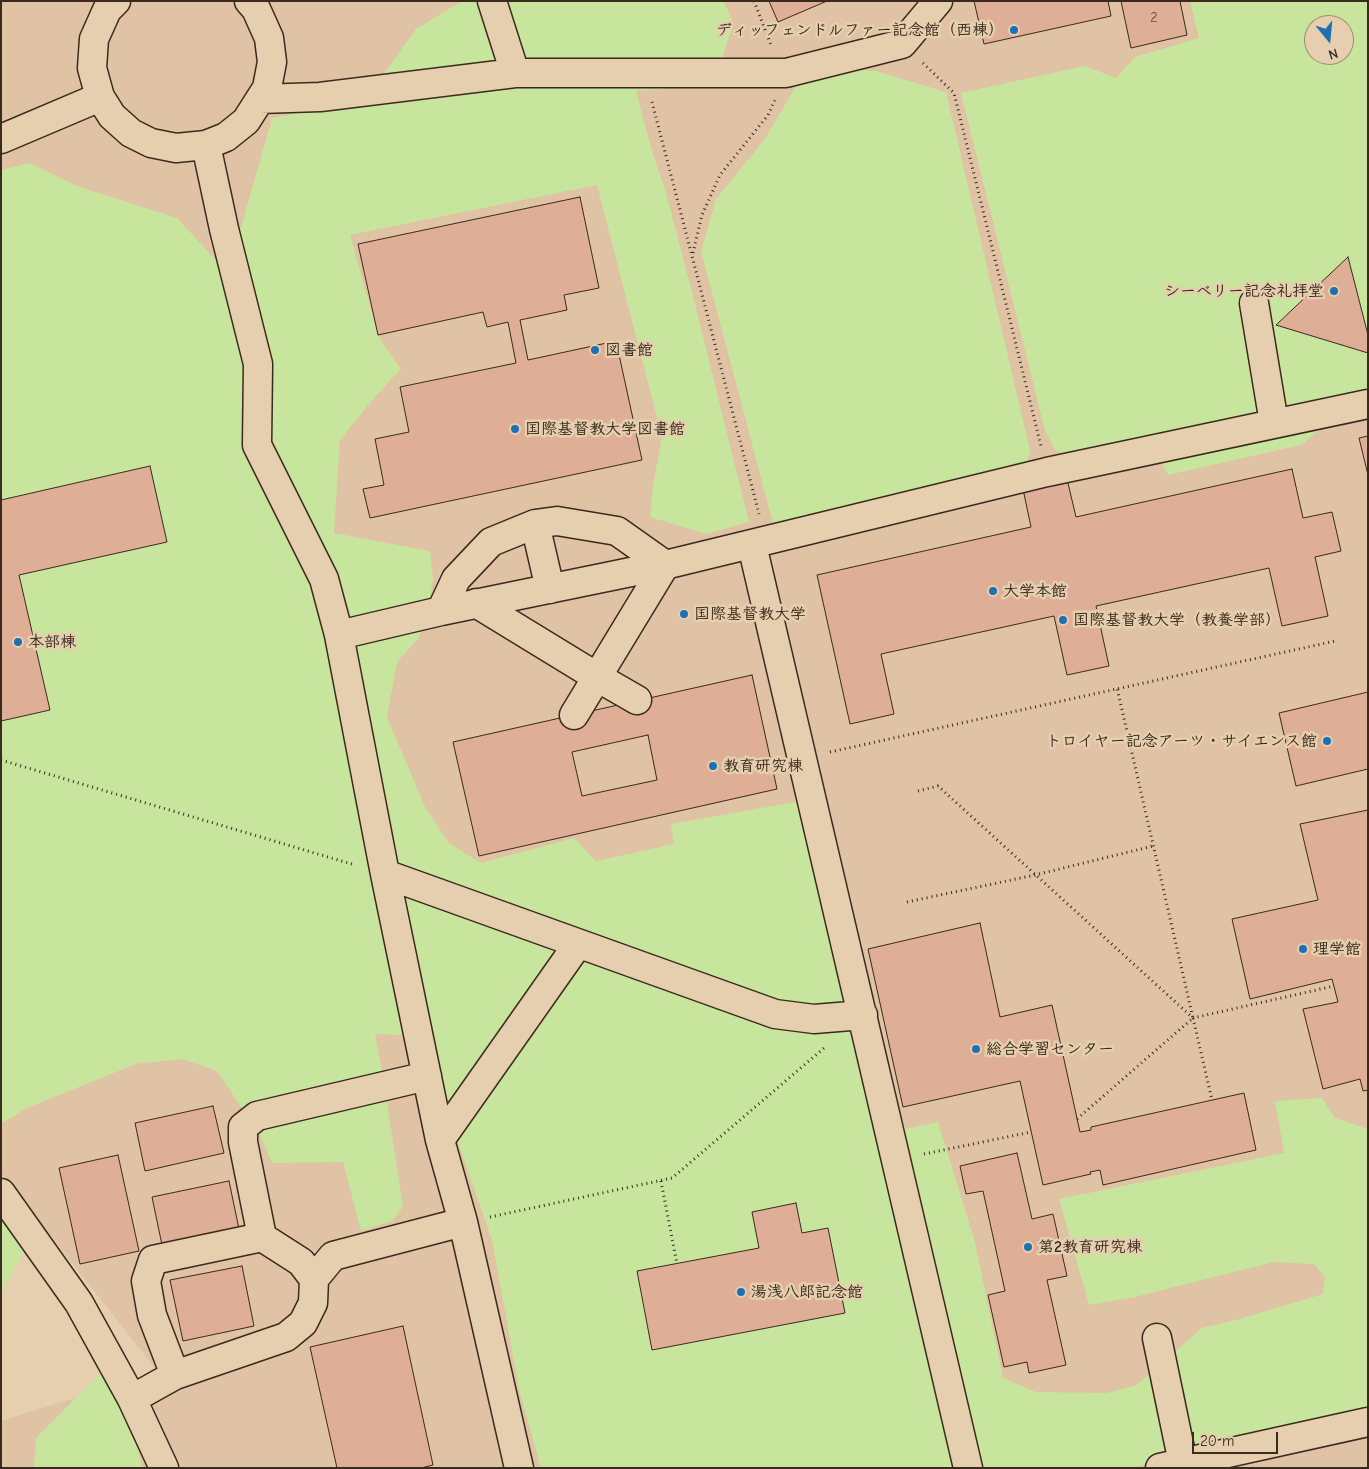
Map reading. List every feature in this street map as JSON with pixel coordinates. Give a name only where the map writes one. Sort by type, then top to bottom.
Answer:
[{"type":"lane","points":[[116,1],[107,10],[94,39],[92,68],[100,97],[112,116],[131,133],[151,143],[176,148],[206,145],[226,137],[246,121],[267,88],[272,62],[269,38],[256,9],[249,1]]},
{"type":"lane","points":[[492,1],[515,73]]},
{"type":"lane","points":[[260,98],[320,97],[515,73],[784,73],[902,44],[938,1]]},
{"type":"lane","points":[[1,139],[100,97]]},
{"type":"lane","points":[[206,145],[224,229],[258,364],[257,445],[324,579],[339,635],[385,874],[440,1140],[462,1222],[519,1468]]},
{"type":"lane","points":[[1254,303],[1274,423]]},
{"type":"lane","points":[[339,635],[476,603],[665,566],[1047,472],[1368,404]]},
{"type":"lane","points":[[441,611],[456,578],[491,542],[535,524],[557,521],[617,531],[665,566]]},
{"type":"lane","points":[[535,524],[550,589]]},
{"type":"lane","points":[[759,543],[803,758],[968,1468]]},
{"type":"lane","points":[[574,715],[665,566]]},
{"type":"lane","points":[[476,603],[637,700]]},
{"type":"lane","points":[[385,874],[775,1014],[814,1019],[863,1015]]},
{"type":"lane","points":[[440,1140],[578,944]]},
{"type":"lane","points":[[262,1237],[243,1142],[243,1127],[257,1116],[427,1076]]},
{"type":"lane","points":[[1,1193],[78,1303],[132,1399],[164,1468]]},
{"type":"lane","points":[[132,1399],[175,1375],[286,1337],[303,1323],[313,1303],[314,1279],[333,1256],[462,1222]]},
{"type":"lane","points":[[175,1375],[152,1315],[146,1281],[153,1260],[262,1237],[301,1262],[314,1279]]},
{"type":"lane","points":[[1157,1338],[1172,1465],[1368,1422]]},
{"type":"path","points":[[692,254],[702,215],[720,175],[768,115],[784,73],[754,1]]},
{"type":"path","points":[[902,44],[954,93],[1047,472]]},
{"type":"path","points":[[645,72],[692,254],[759,543]]},
{"type":"path","points":[[803,758],[1335,641]]},
{"type":"path","points":[[1117,688],[1212,1100]]},
{"type":"path","points":[[1,760],[385,874]]},
{"type":"path","points":[[918,791],[938,786],[1193,1018]]},
{"type":"path","points":[[907,902],[1035,875],[1153,846]]},
{"type":"path","points":[[1077,1119],[1193,1018],[1334,986]]},
{"type":"path","points":[[462,1222],[672,1178],[826,1046]]},
{"type":"path","points":[[896,1160],[1031,1132]]},
{"type":"path","points":[[661,1181],[677,1264]]},
{"type":"shaded area","name":"国際基督教大学","points":[[1,1],[1368,1],[1368,1468],[1,1468],[1,1421],[158,1372],[1,1173]]},
{"type":"green space","points":[[462,1],[724,1],[733,24],[713,88],[670,88],[636,91],[652,151],[666,193],[749,522],[706,534],[650,517],[653,485],[662,437],[597,185],[350,235],[378,335],[401,369],[374,398],[340,440],[334,533],[430,551],[433,578],[428,615],[417,640],[397,662],[387,717],[426,809],[449,843],[481,863],[574,838],[596,861],[674,844],[671,824],[824,797],[897,1114],[906,1129],[938,1122],[975,1242],[1003,1378],[1036,1392],[1107,1393],[1137,1385],[1202,1328],[1323,1294],[1325,1277],[1314,1264],[1274,1262],[1135,1297],[1089,1305],[1059,1199],[1284,1153],[1275,1101],[1322,1098],[1335,1118],[1368,1129],[1368,1419],[1131,1468],[541,1468],[519,1389],[492,1240],[421,1036],[375,1034],[403,1207],[392,1221],[361,1231],[343,1162],[272,1163],[260,1135],[217,1071],[182,1059],[136,1064],[27,1108],[1,1124],[1,170],[30,163],[77,186],[177,218],[216,260],[241,227],[272,118],[365,100],[416,29]]},
{"type":"green space","points":[[1190,1],[1368,1],[1368,396],[1357,400],[1301,445],[1168,475],[1150,442],[1072,456],[1055,450],[1045,431],[961,93],[1085,66],[1116,78],[1135,57],[1199,38]]},
{"type":"green space","points":[[820,67],[876,71],[946,92],[1030,450],[1027,462],[1016,471],[775,531],[701,251],[716,199],[764,140],[798,83]]},
{"type":"green space","points":[[1,1211],[26,1248],[1,1294]]},
{"type":"green space","points":[[103,1371],[135,1434],[142,1468],[34,1468],[36,1438]]},
{"type":"building","points":[[769,1],[827,1],[778,22]]},
{"type":"building","name":"ディッフェンドルファー記念館（西棟）","points":[[974,1],[1108,1],[1111,16],[984,44]]},
{"type":"building","points":[[1121,1],[1180,1],[1187,35],[1131,48]]},
{"type":"building","name":"図書館","points":[[580,197],[599,288],[564,295],[567,310],[520,320],[528,360],[616,341],[642,460],[370,518],[363,489],[384,485],[375,439],[409,432],[400,387],[516,363],[508,322],[487,327],[483,312],[378,335],[358,244]]},
{"type":"building","name":"シーベリー記念礼拝堂","points":[[1348,257],[1368,335],[1368,353],[1276,325]]},
{"type":"building","points":[[1368,436],[1368,475],[1359,438]]},
{"type":"building","name":"本部棟","points":[[150,466],[167,542],[19,575],[50,710],[1,721],[1,500]]},
{"type":"building","name":"大学本館","points":[[1292,469],[1303,518],[1332,512],[1341,551],[1315,557],[1328,616],[1282,626],[1269,568],[1096,606],[1109,666],[1067,675],[1054,616],[881,654],[894,714],[850,724],[817,575],[1031,527],[1023,489],[1067,479],[1076,517]]},
{"type":"building","name":"教育研究棟","points":[[752,675],[777,789],[479,856],[453,742]],"holes":[[[648,735],[657,780],[582,796],[572,752]]]},
{"type":"building","name":"トロイヤー記念アーツ・サイエンス館","points":[[1368,692],[1368,769],[1296,786],[1279,713]]},
{"type":"building","name":"理学館","points":[[1368,810],[1368,1090],[1363,1091],[1360,1079],[1323,1089],[1303,1009],[1338,1002],[1332,979],[1250,999],[1232,919],[1318,900],[1300,824]]},
{"type":"building","name":"総合学習センター","points":[[980,923],[1000,1017],[1052,1005],[1080,1132],[1091,1130],[1091,1127],[1244,1093],[1256,1150],[1103,1185],[1100,1170],[1090,1172],[1091,1174],[1043,1185],[1020,1081],[903,1107],[868,949]]},
{"type":"building","points":[[213,1106],[224,1153],[145,1171],[135,1123]]},
{"type":"building","name":"第2教育研究棟","points":[[1017,1153],[1032,1219],[1053,1214],[1067,1276],[1047,1280],[1066,1365],[1029,1373],[1027,1362],[1004,1367],[988,1295],[1005,1291],[983,1191],[966,1194],[960,1166]]},
{"type":"building","points":[[118,1155],[139,1251],[80,1264],[59,1168]]},
{"type":"building","points":[[229,1181],[239,1229],[162,1245],[152,1197]]},
{"type":"building","name":"湯浅八郎記念館","points":[[796,1203],[802,1233],[828,1228],[845,1313],[652,1350],[637,1271],[759,1248],[752,1212]]},
{"type":"building","points":[[242,1266],[254,1326],[183,1341],[170,1280]]},
{"type":"building","points":[[403,1326],[433,1465],[421,1468],[337,1468],[310,1347]]},
{"type":"place","name":"ディッフェンドルファー記念館（西棟）","points":[[1014,30]]},
{"type":"place","name":"シーベリー記念礼拝堂","points":[[1334,291]]},
{"type":"place","name":"図書館","points":[[595,350]]},
{"type":"place","name":"国際基督教大学図書館","points":[[515,429]]},
{"type":"place","name":"大学本館","points":[[993,591]]},
{"type":"place","name":"国際基督教大学","points":[[684,614]]},
{"type":"place","name":"国際基督教大学（教養学部）","points":[[1063,620]]},
{"type":"place","name":"本部棟","points":[[18,642]]},
{"type":"place","name":"トロイヤー記念アーツ・サイエンス館","points":[[1327,741]]},
{"type":"place","name":"教育研究棟","points":[[713,766]]},
{"type":"place","name":"理学館","points":[[1303,949]]},
{"type":"place","name":"総合学習センター","points":[[976,1049]]},
{"type":"place","name":"第2教育研究棟","points":[[1028,1247]]},
{"type":"place","name":"湯浅八郎記念館","points":[[741,1292]]}]
